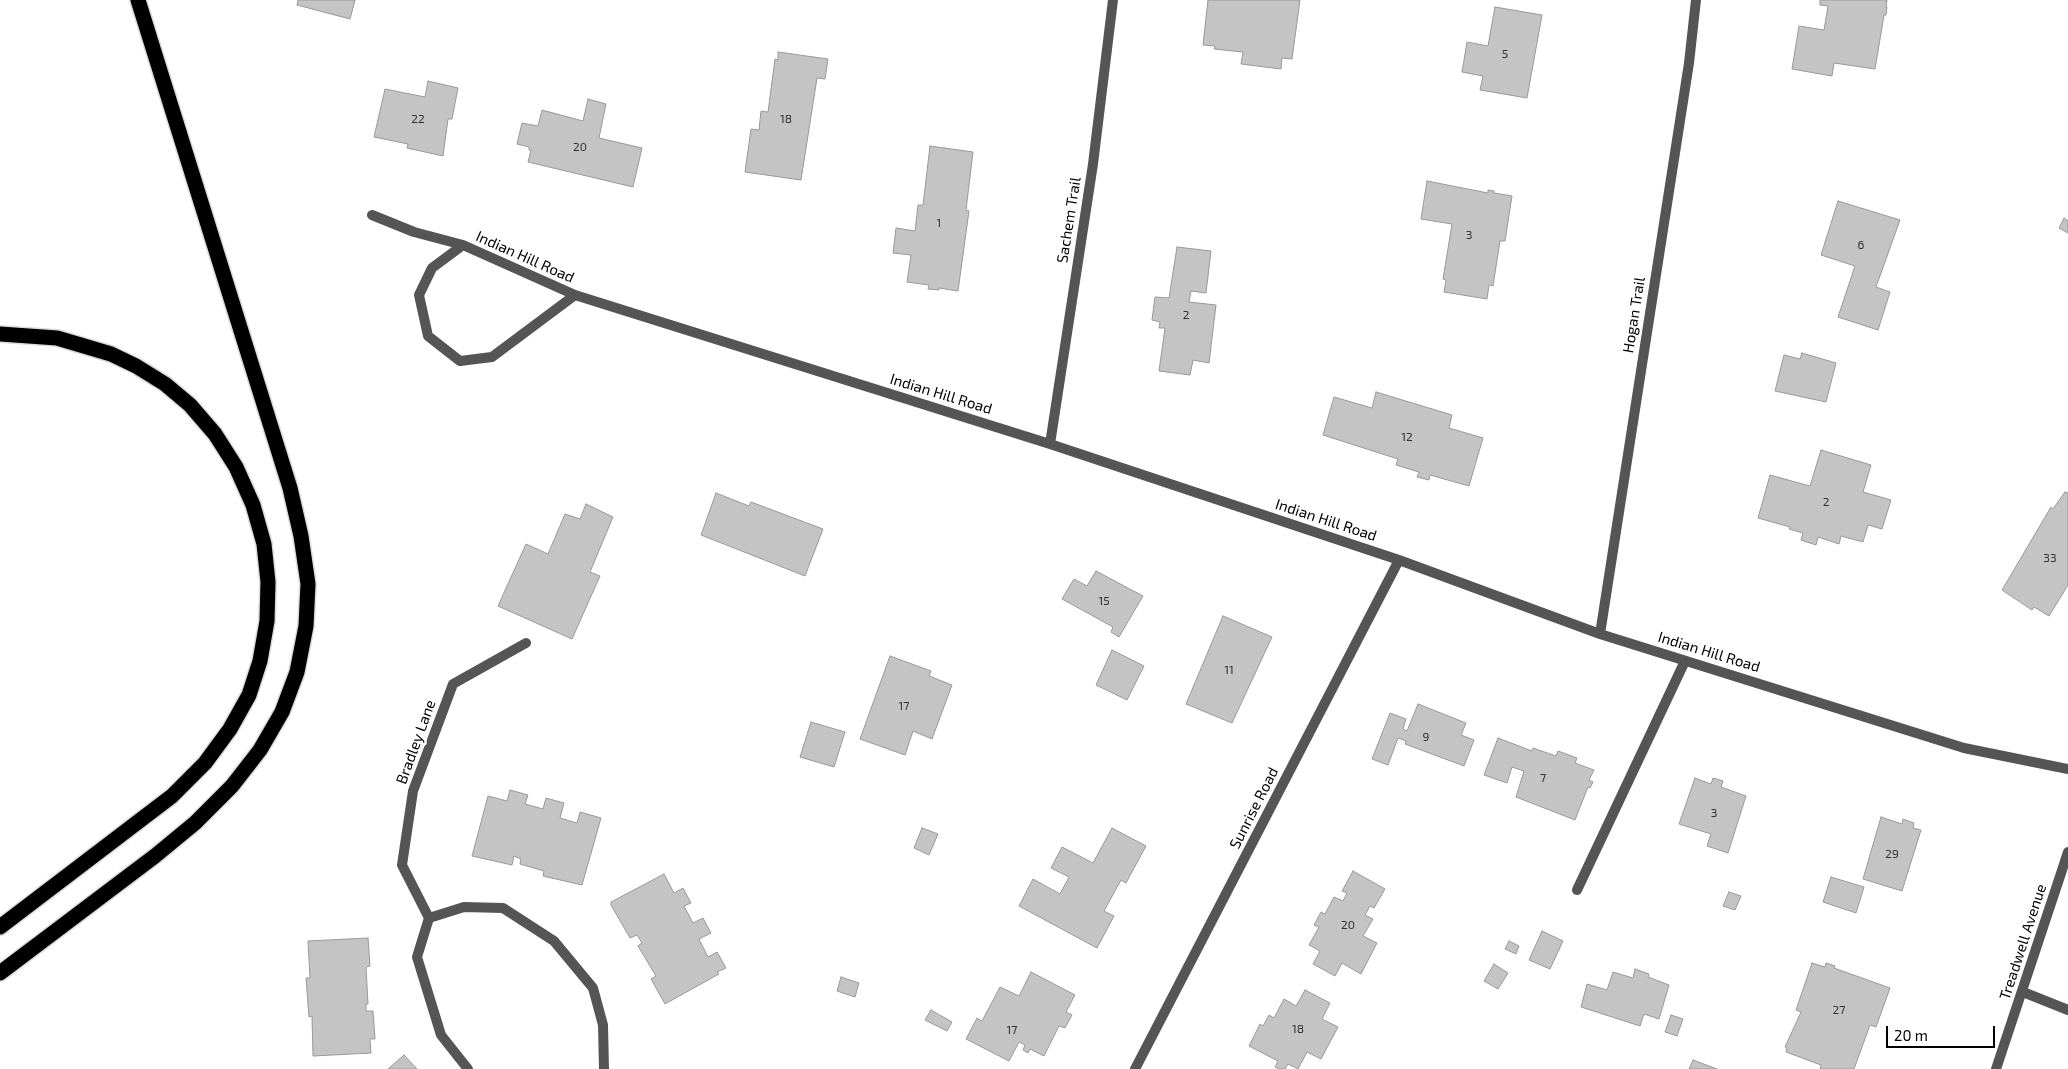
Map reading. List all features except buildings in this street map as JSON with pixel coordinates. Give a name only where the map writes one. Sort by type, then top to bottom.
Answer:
[{"type":"highway","points":[[0,973],[155,856],[194,823],[232,786],[260,750],[282,712],[297,672],[306,626],[308,584],[301,536],[290,488],[138,0]]},
{"type":"highway","points":[[0,334],[57,338],[111,354],[136,366],[165,384],[190,405],[215,434],[236,467],[243,482],[253,505],[264,544],[268,582],[267,621],[262,653],[249,695],[230,729],[205,763],[172,796],[0,927]]},
{"type":"street","name":"Sachem Trail","points":[[1050,444],[1093,164],[1113,0]]},
{"type":"street","name":"Hogan Trail","points":[[1600,634],[1686,83],[1696,0]]},
{"type":"street","name":"Indian Hill Road","points":[[372,215],[414,232],[463,245],[575,295],[1050,444],[1399,560],[1600,634],[1964,748],[2068,770]]},
{"type":"street","name":"Indian Hill Road","points":[[463,245],[432,268],[419,295],[428,336],[460,361],[492,357],[575,295]]},
{"type":"street","name":"Sunrise Road","points":[[1135,1069],[1399,560]]},
{"type":"street","name":"Bradley Lane","points":[[429,918],[402,865],[413,791],[453,684],[526,643]]},
{"type":"street","points":[[1578,890],[1685,661]]},
{"type":"street","name":"Treadwell Avenue","points":[[1996,1069],[2068,852]]},
{"type":"street","points":[[468,1069],[441,1035],[417,957],[429,918],[464,907],[503,908],[554,941],[592,988],[603,1025],[606,1068]]},
{"type":"street","points":[[2023,992],[2068,1010]]}]
